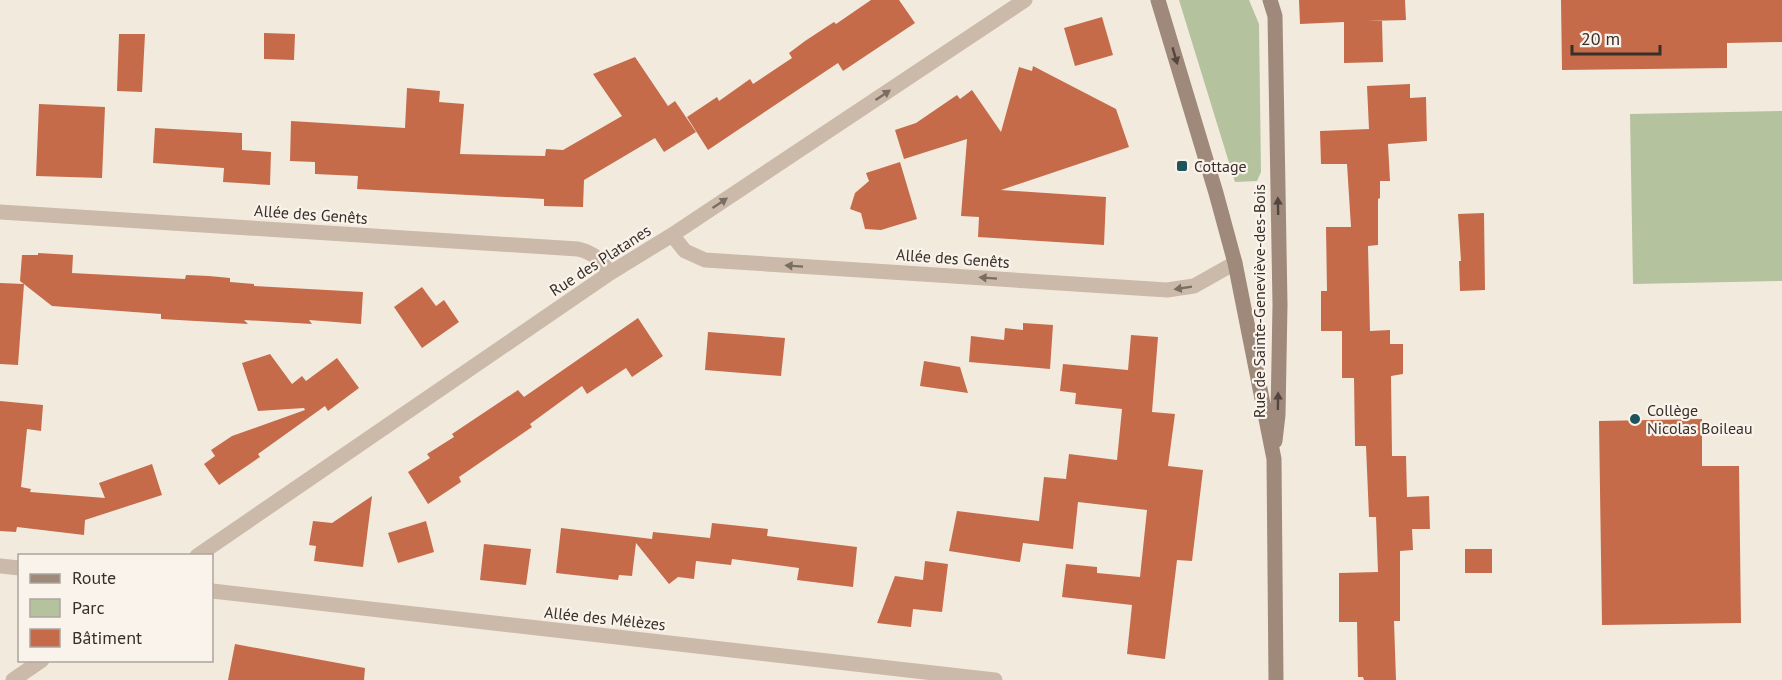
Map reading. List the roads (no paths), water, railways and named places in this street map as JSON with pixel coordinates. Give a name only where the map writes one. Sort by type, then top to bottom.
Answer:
[{"type":"main road","points":[[1158,0],[1235,263],[1274,459],[1276,680]]},
{"type":"main road","name":"Rue de Sainte-Geneviève-des-Bois","points":[[1270,0],[1275,16],[1280,304],[1278,415],[1274,459]]},
{"type":"street","name":"Rue des Platanes","points":[[198,554],[610,273],[672,235],[1025,0]]},
{"type":"street","name":"Allée des Genêts","points":[[0,212],[578,249],[596,256],[610,273]]},
{"type":"street","name":"Allée des Genêts","points":[[672,235],[685,251],[705,260],[1167,290],[1194,286],[1235,263]]},
{"type":"street","points":[[0,566],[18,568]]},
{"type":"street","name":"Allée des Mélèzes","points":[[213,591],[904,675],[995,680]]},
{"type":"street","points":[[13,680],[39,662]]},
{"type":"place","name":"Cottage","points":[[1182,166]]},
{"type":"place","name":"Collège Nicolas Boileau","points":[[1635,419]]}]
